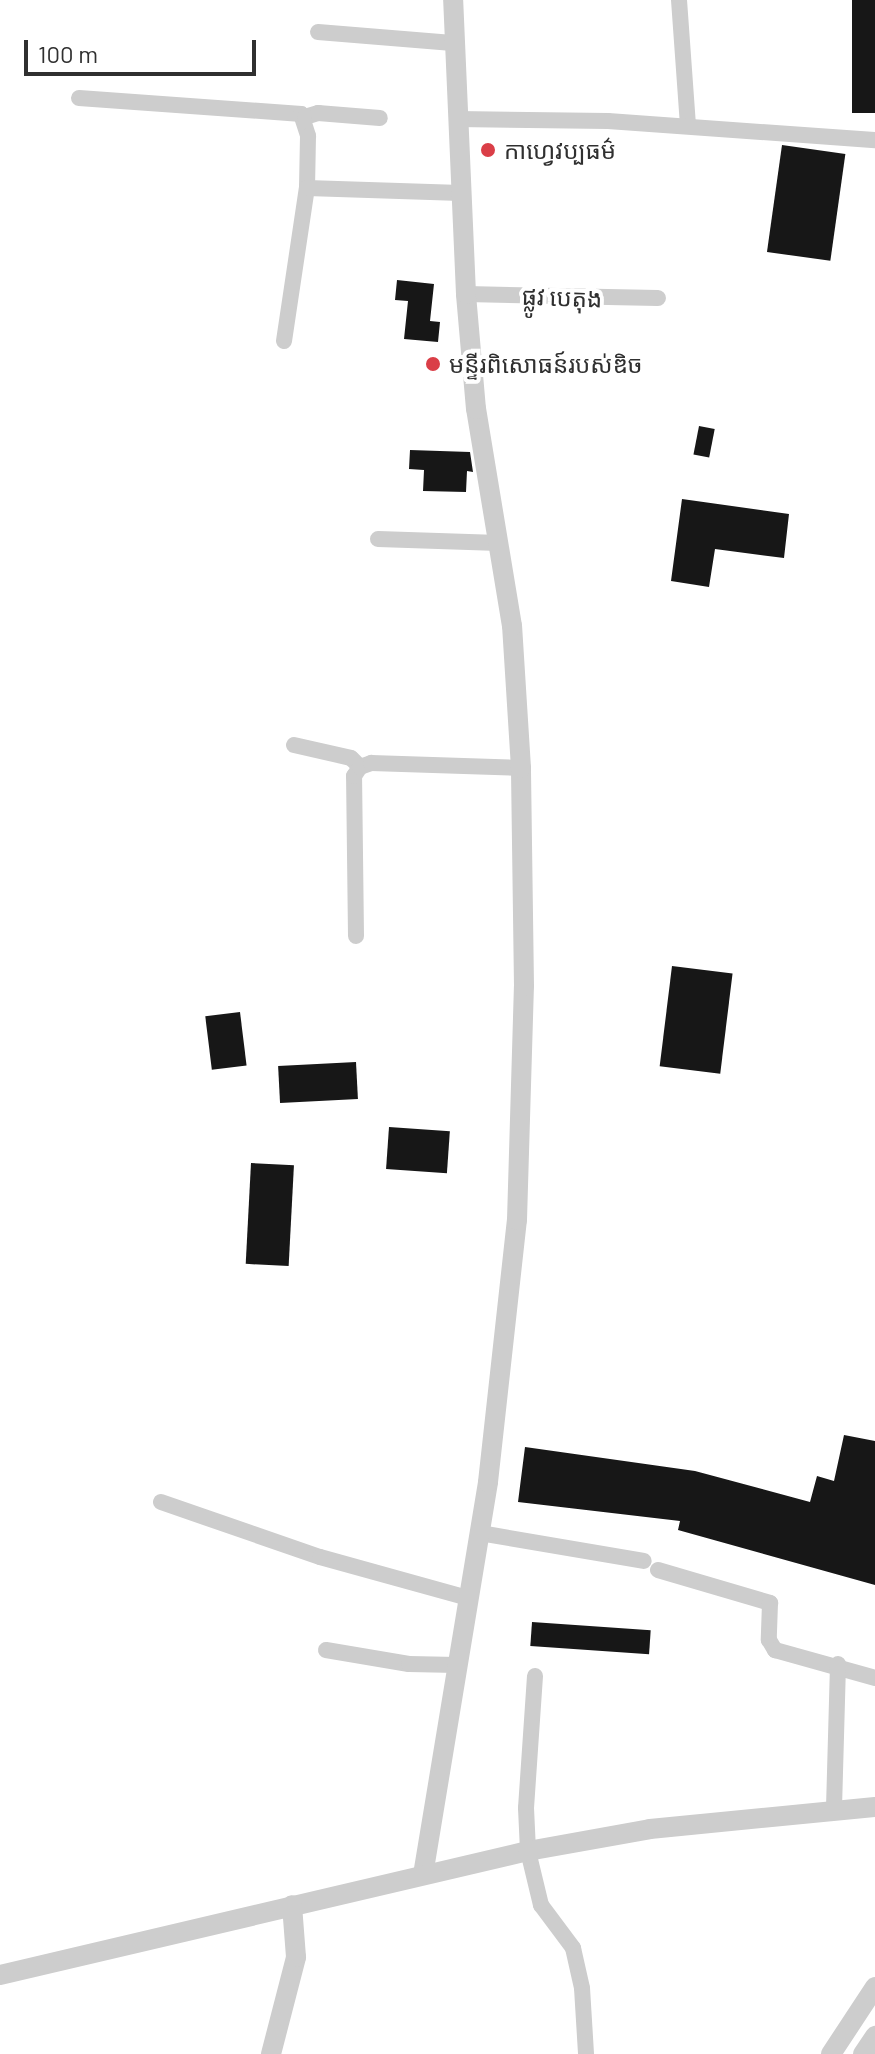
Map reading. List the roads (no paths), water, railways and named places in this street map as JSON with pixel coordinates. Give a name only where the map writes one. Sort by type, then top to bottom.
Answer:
[{"type":"street","points":[[423,1875],[480,1533],[517,1220],[524,986],[521,768],[512,626],[476,409],[466,294],[453,0]]},
{"type":"street","points":[[679,0],[688,125]]},
{"type":"street","points":[[318,32],[453,43]]},
{"type":"street","points":[[79,98],[305,117],[318,113],[380,118]]},
{"type":"street","points":[[284,341],[307,188],[305,117]]},
{"type":"street","points":[[457,119],[688,125],[875,140]]},
{"type":"street","points":[[307,188],[461,193]]},
{"type":"street","name":"ផ្លូវ បេតុង","points":[[466,294],[658,298]]},
{"type":"street","points":[[378,539],[499,543]]},
{"type":"street","points":[[294,745],[351,758],[360,767]]},
{"type":"street","points":[[356,936],[354,776],[360,767],[371,763],[521,768]]},
{"type":"street","points":[[161,1502],[389,1579],[468,1598]]},
{"type":"street","points":[[480,1533],[651,1565],[770,1603],[769,1640],[775,1650],[838,1664],[875,1678]]},
{"type":"street","points":[[326,1650],[409,1664],[457,1665]]},
{"type":"street","points":[[834,1808],[838,1664]]},
{"type":"street","points":[[535,1676],[526,1808],[528,1851],[541,1905],[573,1948],[582,1988],[586,2054]]},
{"type":"street","points":[[0,1975],[528,1851],[650,1829],[834,1808],[875,1807]]},
{"type":"street","points":[[271,2054],[296,1957],[292,1905]]},
{"type":"street","points":[[831,2054],[875,1987]]},
{"type":"place","name":"កាហ្វេវប្បធម៌","points":[[488,150]]},
{"type":"place","name":"មន្ទីរពិសោធន៍របស់ឌិច","points":[[433,364]]}]
